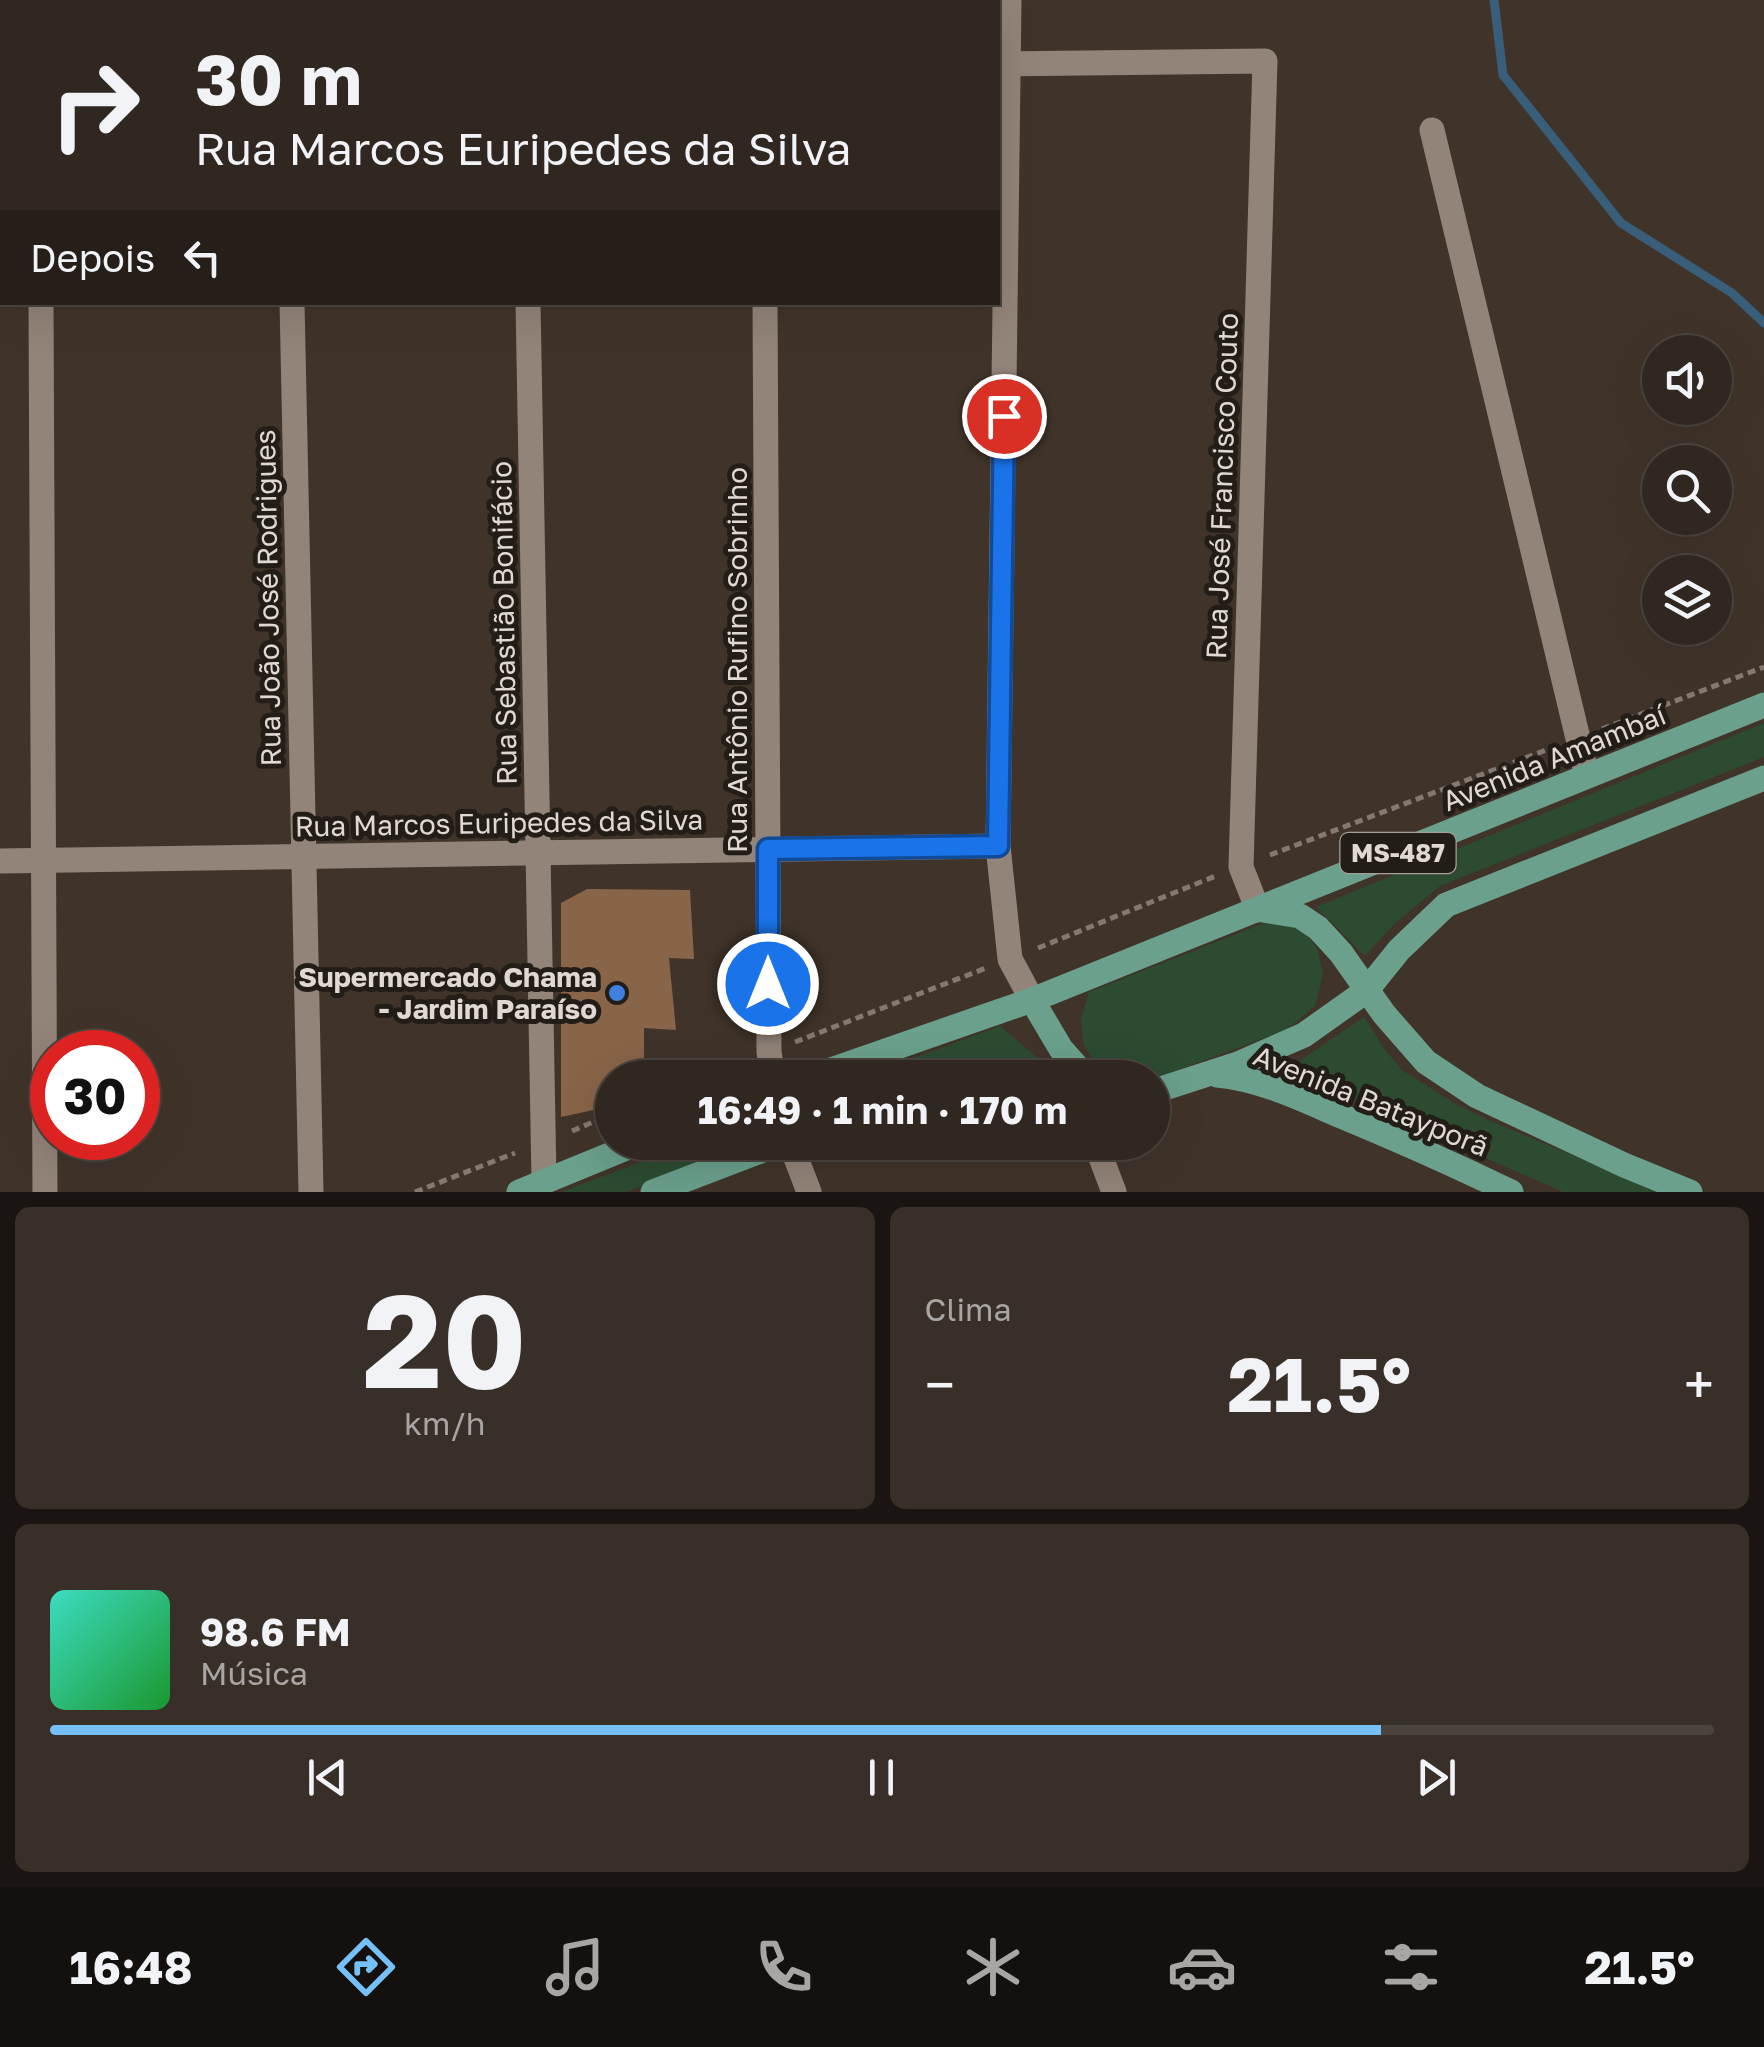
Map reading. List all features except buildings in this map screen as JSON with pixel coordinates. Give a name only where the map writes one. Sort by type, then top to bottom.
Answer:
[{"type":"main road","name":"Avenida Amambaí","points":[[1032,1000],[1764,705]]},
{"type":"main road","points":[[1170,1086],[1238,1064],[1304,1034],[1366,991],[1399,950],[1446,906],[1764,778]]},
{"type":"main road","name":"Avenida Batayporã","points":[[1258,910],[1300,916],[1318,928],[1426,1062],[1477,1096],[1690,1192]]},
{"type":"main road","points":[[1032,1000],[1071,1060]]},
{"type":"main road","name":"MS-487","points":[[860,1060],[1032,1000]]},
{"type":"main road","name":"Avenida Batayporã","points":[[1207,1074],[1243,1078],[1280,1090],[1511,1192]]},
{"type":"main road","points":[[518,1192],[598,1160]]},
{"type":"main road","points":[[653,1192],[739,1160]]},
{"type":"street","points":[[1009,0],[1003,64],[998,846],[1010,960],[1032,1000]]},
{"type":"street","name":"Rua José Francisco Couto","points":[[1003,64],[1265,61],[1241,867],[1258,910]]},
{"type":"street","points":[[1432,130],[1587,776]]},
{"type":"street","points":[[40,305],[45,1192]]},
{"type":"street","name":"Rua João José Rodrigues","points":[[292,305],[311,1192]]},
{"type":"street","name":"Rua Sebastião Bonifácio","points":[[528,305],[544,1182]]},
{"type":"street","name":"Rua Antônio Rufino Sobrinho","points":[[765,305],[771,1060]]},
{"type":"street","name":"Rua Marcos Euripedes da Silva","points":[[0,862],[998,846]]},
{"type":"street","points":[[795,1160],[809,1192]]},
{"type":"street","points":[[1102,1160],[1114,1192]]},
{"type":"green space","points":[[1764,723],[1764,757],[1440,886],[1393,925],[1365,956],[1316,907]]},
{"type":"green space","points":[[1272,920],[1297,927],[1307,935],[1317,948],[1323,974],[1315,1006],[1286,1030],[1170,1073],[1170,1060],[1093,1060],[1084,1045],[1081,1019],[1089,992]]},
{"type":"green space","points":[[1364,1017],[1402,1070],[1452,1102],[1661,1192],[1563,1192],[1286,1070]]},
{"type":"green space","points":[[1000,1026],[1040,1060],[909,1060]]},
{"type":"green space","points":[[646,1160],[710,1160],[626,1192],[561,1192]]},
{"type":"waterway","points":[[1494,0],[1503,75],[1621,223],[1732,293],[1764,323]]},
{"type":"place","name":"Supermercado Chama - Jardim Paraíso","points":[[617,993]]},
{"type":"route","points":[[768,984],[768,849],[998,846],[1004,416]]}]
